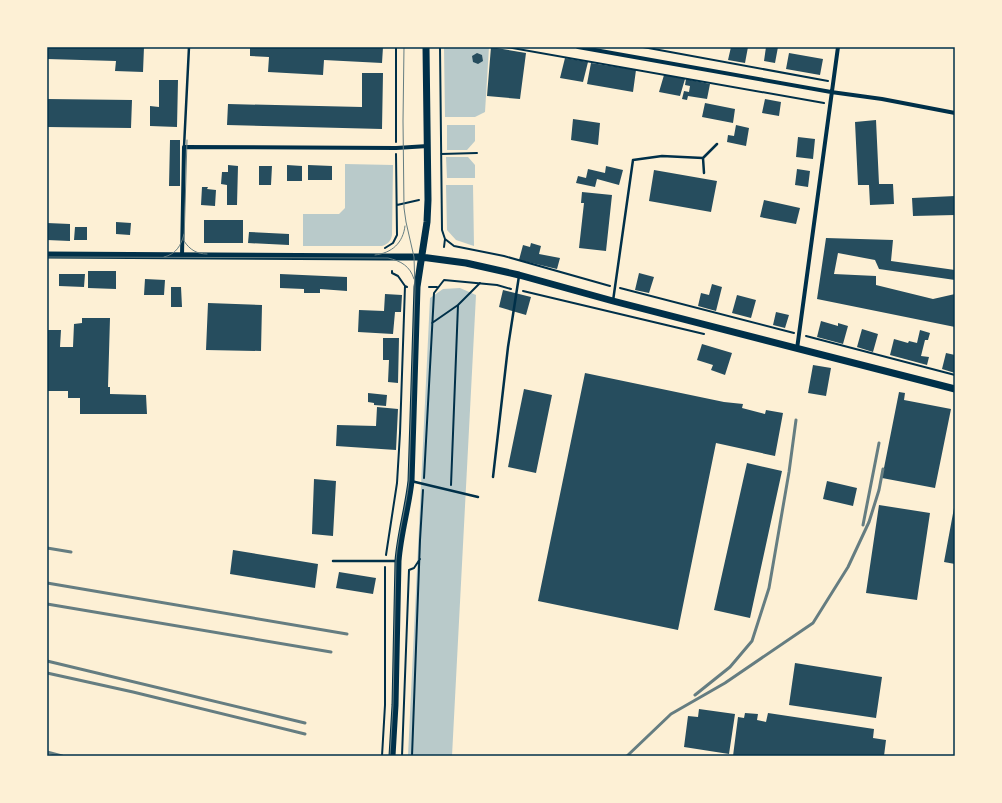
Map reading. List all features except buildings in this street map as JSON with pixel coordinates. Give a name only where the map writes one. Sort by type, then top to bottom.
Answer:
[{"type":"main road","points":[[392,756],[395,705],[399,541],[411,481],[417,287],[427,222],[428,146],[426,47]]},
{"type":"main road","points":[[47,255],[421,258],[466,263],[519,275],[613,301],[955,389]]},
{"type":"street","points":[[578,47],[831,92],[882,99],[955,113]]},
{"type":"street","points":[[797,349],[838,47]]},
{"type":"street","points":[[182,256],[184,147],[396,148],[428,146]]},
{"type":"lane","points":[[184,147],[189,47]]},
{"type":"lane","points":[[613,301],[633,160],[662,156],[703,158],[717,144]]},
{"type":"lane","points":[[703,158],[704,173]]},
{"type":"lane","points":[[493,477],[508,347],[519,275]]},
{"type":"lane","points":[[411,481],[478,497]]},
{"type":"lane","points":[[333,561],[398,561]]},
{"type":"path","points":[[385,248],[393,244],[397,235],[396,47]]},
{"type":"path","points":[[440,47],[441,199],[442,230],[445,239],[444,247]]},
{"type":"path","points":[[506,47],[830,104]]},
{"type":"path","points":[[643,47],[833,82]]},
{"type":"path","points":[[441,154],[477,153]]},
{"type":"path","points":[[396,205],[419,200]]},
{"type":"path","points":[[445,239],[454,246],[504,256],[615,287],[955,375]]},
{"type":"path","points":[[382,756],[385,705],[385,561],[397,483],[406,286],[398,276],[392,273],[392,271]]},
{"type":"path","points":[[412,756],[420,540],[432,323],[434,293],[444,280],[444,275]]},
{"type":"path","points":[[444,280],[517,290],[708,335]]},
{"type":"path","points":[[432,323],[458,305],[480,284]]},
{"type":"path","points":[[429,287],[438,287]]},
{"type":"path","points":[[450,490],[458,305]]},
{"type":"path","points":[[402,756],[409,570],[414,568],[420,558]]},
{"type":"shaded area","points":[[444,47],[489,47],[485,112],[475,117],[445,117]]},
{"type":"shaded area","points":[[447,125],[475,125],[475,141],[467,150],[447,150]]},
{"type":"shaded area","points":[[446,157],[468,157],[475,165],[475,178],[447,178]]},
{"type":"shaded area","points":[[345,164],[393,165],[392,235],[390,241],[382,246],[303,246],[303,214],[339,214],[345,208]]},
{"type":"shaded area","points":[[446,185],[473,185],[474,246],[456,240],[447,230]]},
{"type":"shaded area","points":[[460,288],[476,295],[452,756],[408,756],[430,298],[443,289]]},
{"type":"tram line","points":[[390,756],[393,705],[396,561],[398,541],[409,481],[415,289],[414,257],[404,208],[404,47]]},
{"type":"tram line","points":[[187,140],[184,241],[194,251],[207,254]]},
{"type":"tram line","points":[[375,255],[387,252],[396,246],[402,237],[405,226]]},
{"type":"tram line","points":[[164,257],[175,252],[184,234]]},
{"type":"tram line","points":[[47,257],[388,258],[407,267],[414,279]]},
{"type":"railway","points":[[695,695],[730,667],[752,641],[769,588],[789,472],[796,420]]},
{"type":"railway","points":[[863,525],[879,443]]},
{"type":"railway","points":[[627,756],[671,714],[725,683],[813,623],[848,567],[869,522],[879,490],[883,469]]},
{"type":"railway","points":[[47,548],[71,552]]},
{"type":"railway","points":[[47,583],[347,634]]},
{"type":"railway","points":[[47,604],[331,652]]},
{"type":"railway","points":[[47,661],[305,723]]},
{"type":"railway","points":[[47,673],[133,692],[305,734]]},
{"type":"railway","points":[[47,752],[62,756]]}]
